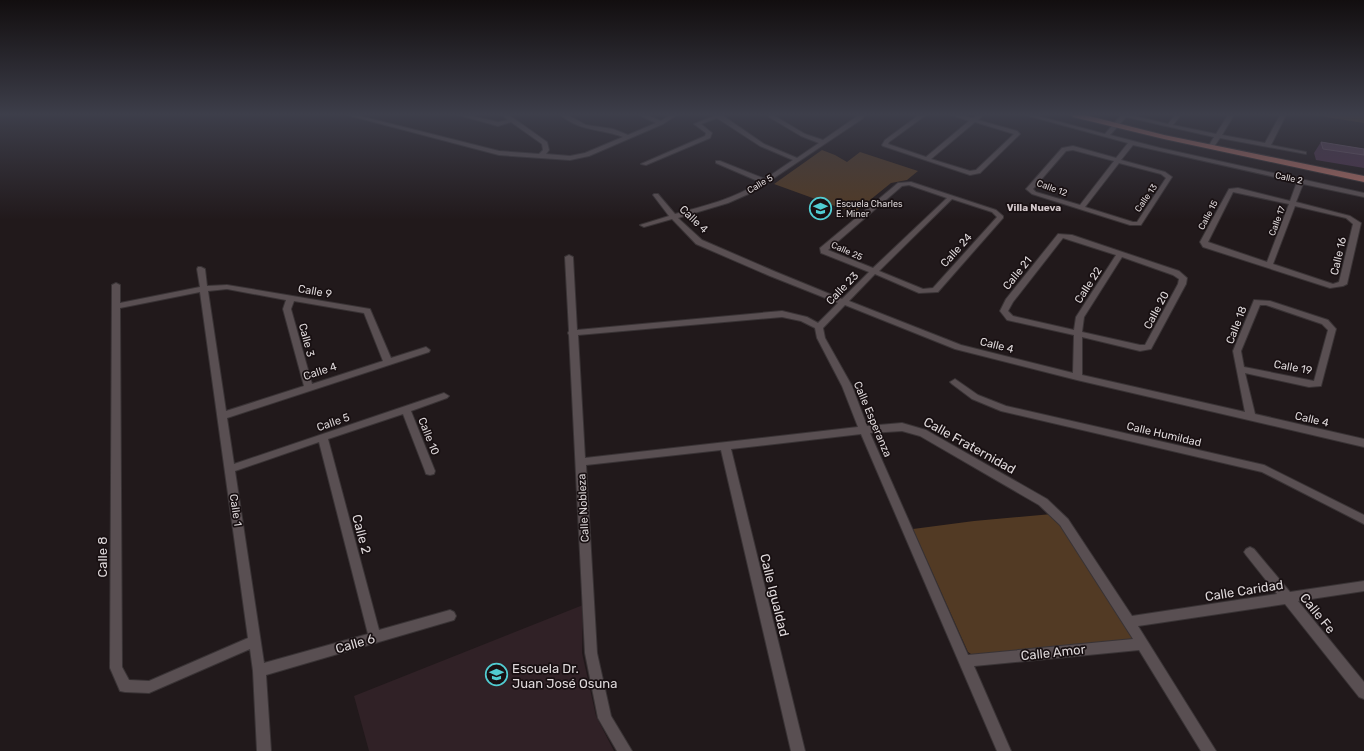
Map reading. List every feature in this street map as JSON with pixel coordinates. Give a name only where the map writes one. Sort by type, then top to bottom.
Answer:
[{"type":"main road","points":[[1221,150],[1364,178]]},
{"type":"street","points":[[487,150],[499,153],[570,158],[587,155],[598,150]]},
{"type":"street","points":[[541,156],[546,150]]},
{"type":"street","points":[[644,164],[677,150]]},
{"type":"street","points":[[774,150],[797,160]]},
{"type":"street","name":"Calle 5","points":[[644,225],[674,218],[726,202],[751,191],[813,150]]},
{"type":"street","points":[[895,150],[970,173],[978,172],[1001,150]]},
{"type":"street","points":[[927,160],[939,150]]},
{"type":"street","name":"Calle 12","points":[[1063,150],[1029,189],[1034,193],[1081,208]]},
{"type":"street","name":"Calle 12","points":[[1080,150],[1117,161]]},
{"type":"street","points":[[1081,208],[1126,150]]},
{"type":"street","name":"Calle 2","points":[[1163,150],[1364,195]]},
{"type":"street","points":[[1292,150],[1304,152],[1299,166]]},
{"type":"street","name":"Calle 13","points":[[1081,208],[1132,224],[1139,224],[1169,180],[1169,177],[1163,173],[1117,161]]},
{"type":"street","points":[[718,162],[766,182]]},
{"type":"street","name":"Calle 17","points":[[1269,266],[1301,181]]},
{"type":"street","name":"Calle 25","points":[[873,272],[828,253],[824,251],[824,248],[900,184],[909,183],[951,197]]},
{"type":"street","name":"Calle 15","points":[[1269,266],[1206,245],[1204,242],[1232,190],[1294,202]]},
{"type":"street","name":"Calle 4","points":[[656,195],[674,218],[699,242],[844,303],[958,347],[1077,377],[1364,443]]},
{"type":"street","name":"Calle 23","points":[[819,327],[873,272],[951,197]]},
{"type":"street","name":"Calle 24","points":[[873,272],[922,291],[936,290],[1001,217],[994,211],[951,197]]},
{"type":"street","name":"Calle 16","points":[[1269,266],[1333,286],[1343,284],[1357,223],[1348,217],[1294,202]]},
{"type":"street","name":"Calle 21","points":[[1078,334],[1010,318],[1004,311],[1009,300],[1061,236],[1069,237],[1121,254]]},
{"type":"street","name":"Calle 22","points":[[1077,377],[1080,316],[1121,254]]},
{"type":"street","name":"Calle 20","points":[[1078,334],[1140,348],[1148,347],[1182,284],[1184,278],[1176,273],[1121,254]]},
{"type":"street","name":"Calle Nobleza","points":[[568,257],[591,652],[605,718],[625,751]]},
{"type":"street","name":"Calle 1","points":[[202,269],[259,671],[264,751]]},
{"type":"street","name":"Calle 8","points":[[116,285],[116,668],[125,686],[149,687],[255,641]]},
{"type":"street","name":"Calle 9","points":[[116,306],[204,289],[228,287],[367,311],[388,362]]},
{"type":"street","name":"Calle 3","points":[[291,298],[287,310],[308,388]]},
{"type":"street","name":"Calle 18","points":[[1251,418],[1240,369],[1238,351],[1257,302],[1267,303],[1318,320]]},
{"type":"street","points":[[572,334],[782,314],[804,319],[819,327]]},
{"type":"street","name":"Calle 19","points":[[1240,369],[1309,384],[1318,384],[1332,329],[1325,322],[1318,320]]},
{"type":"street","name":"Calle Esperanza","points":[[819,327],[821,338],[847,386],[864,430],[1004,751]]},
{"type":"street","name":"Calle 4","points":[[222,416],[426,350]]},
{"type":"street","name":"Calle Humildad","points":[[955,382],[975,397],[1004,410],[1264,469],[1364,520]]},
{"type":"street","name":"Calle 5","points":[[230,470],[444,396]]},
{"type":"street","name":"Calle 10","points":[[406,409],[430,471]]},
{"type":"street","name":"Calle Fraternidad","points":[[581,462],[864,430],[902,427],[924,433],[1043,502],[1064,522],[1129,622],[1141,644],[1209,751]]},
{"type":"street","name":"Calle 2","points":[[323,438],[375,637]]},
{"type":"street","name":"Calle Igualdad","points":[[725,445],[798,751]]},
{"type":"street","name":"Calle Fe","points":[[1250,552],[1364,692]]},
{"type":"street","name":"Calle Caridad","points":[[1129,622],[1364,586]]},
{"type":"street","name":"Calle 6","points":[[259,671],[450,616]]},
{"type":"street","name":"Calle Amor","points":[[964,661],[1141,644]]},
{"type":"shaded area","points":[[822,150],[847,162],[860,152],[918,171],[907,180],[891,183],[854,213],[774,184]]},
{"type":"shaded area","points":[[1052,514],[1055,516],[1133,636],[1133,640],[974,656],[968,652],[913,529],[974,521]]},
{"type":"shaded area","name":"Escuela Dr. Juan José Osuna","points":[[583,605],[582,653],[596,716],[614,751],[369,751],[354,696]]},
{"type":"building","points":[[1330,150],[1364,150],[1364,155]]},
{"type":"place","name":"Escuela Charles E. Miner","points":[[821,209]]},
{"type":"place","name":"Escuela Dr. Juan José Osuna","points":[[497,675]]},
{"type":"district","name":"Villa Nueva","points":[[1034,207]]}]
